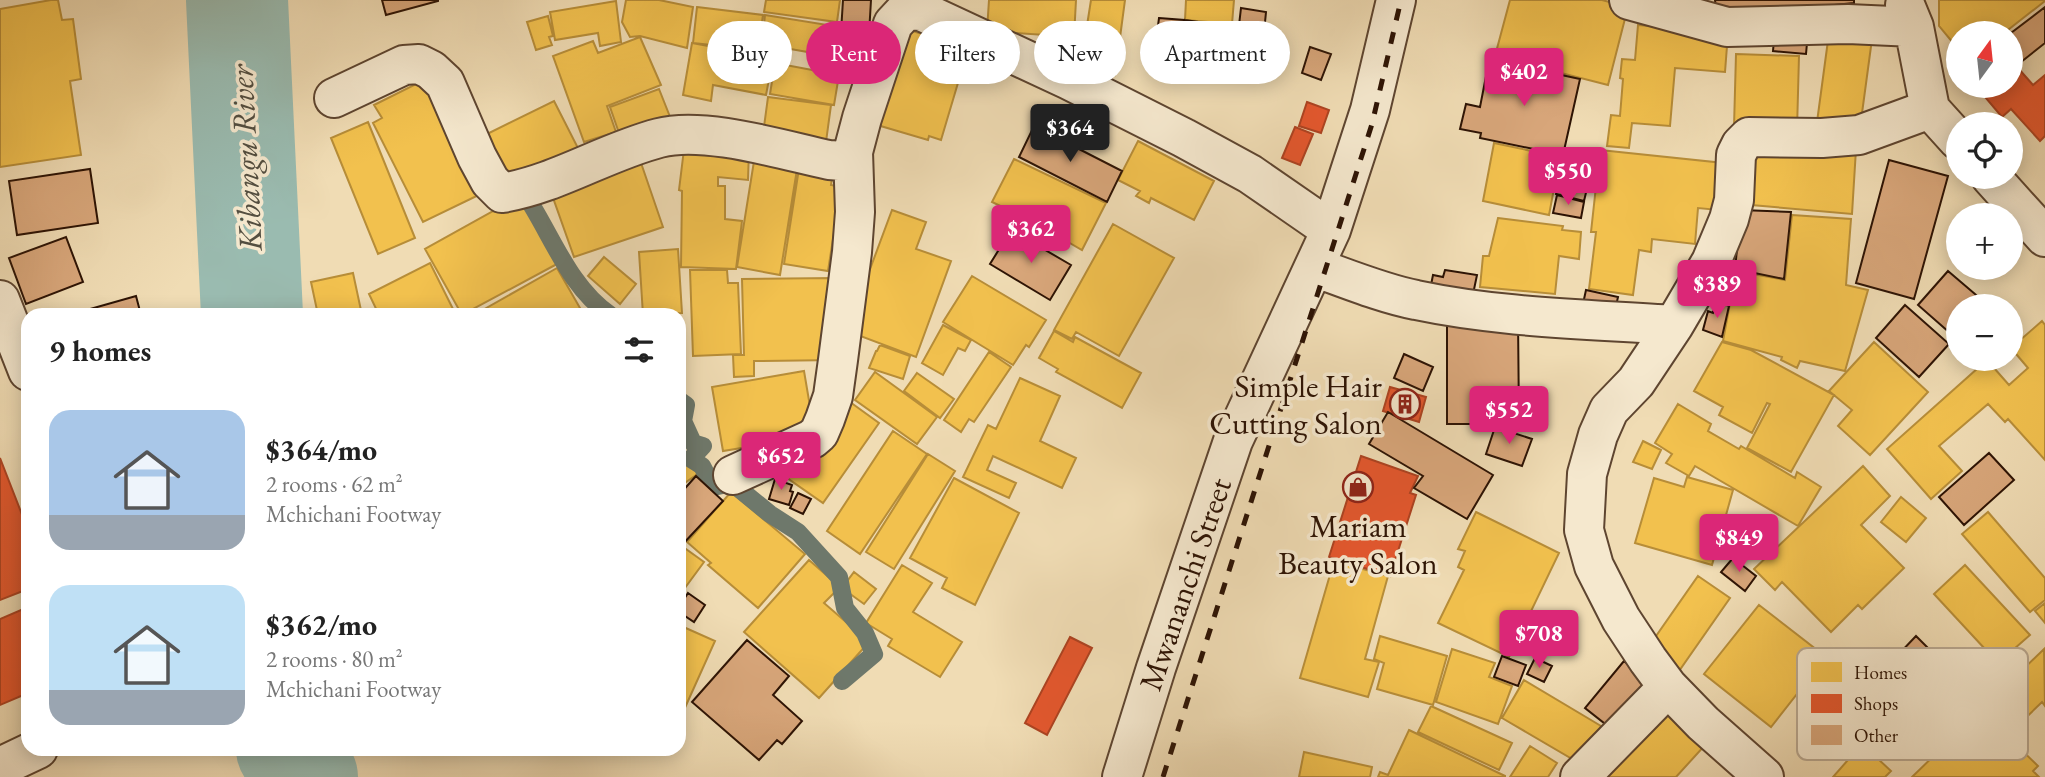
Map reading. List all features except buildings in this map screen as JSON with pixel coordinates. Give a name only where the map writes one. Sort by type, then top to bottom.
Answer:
[{"type":"street","name":"Mwananchi Street","points":[[1122,777],[1233,441],[1331,230],[1370,110],[1396,0]]},
{"type":"street","points":[[1629,0],[1727,27],[1848,24],[1908,13],[1930,109],[1946,127]]},
{"type":"street","points":[[733,475],[812,439],[819,433],[825,419],[836,372],[852,252],[855,212],[853,152],[893,24],[906,10],[921,11],[1069,80],[1184,138],[1250,174],[1331,230]]},
{"type":"street","points":[[334,98],[404,65],[419,64],[445,83],[490,181],[502,193],[523,190],[661,137],[694,133],[828,160],[843,161],[853,152]]},
{"type":"street","points":[[1764,777],[1703,723],[1668,687],[1621,619],[1594,566],[1584,530],[1587,474],[1598,435],[1609,410],[1636,382],[1711,262],[1734,200],[1736,155],[1741,145],[1749,137],[1822,138],[1859,135],[1930,109]]},
{"type":"street","points":[[2002,189],[2045,237]]},
{"type":"street","points":[[1314,267],[1414,300],[1473,310],[1674,325]]},
{"type":"street","points":[[0,300],[21,353]]},
{"type":"street","points":[[1580,777],[1668,687]]},
{"type":"street","points":[[0,767],[23,756]]},
{"type":"waterway","name":"Kibangu River","points":[[237,0],[252,308]]},
{"type":"waterway","points":[[522,190],[571,273],[582,289],[601,308]]},
{"type":"waterway","points":[[686,428],[693,443],[703,446],[691,459],[702,466],[713,487],[732,483],[770,514],[798,532],[839,577],[845,608],[865,633],[874,654],[842,681]]},
{"type":"waterway","name":"Kibangu River","points":[[292,756],[307,777]]},
{"type":"railway","points":[[1163,777],[1372,124],[1401,0]]},
{"type":"place","name":"Simple Hair Cutting Salon","points":[[1405,404]]},
{"type":"place","name":"Mariam Beauty Salon","points":[[1358,487]]}]
